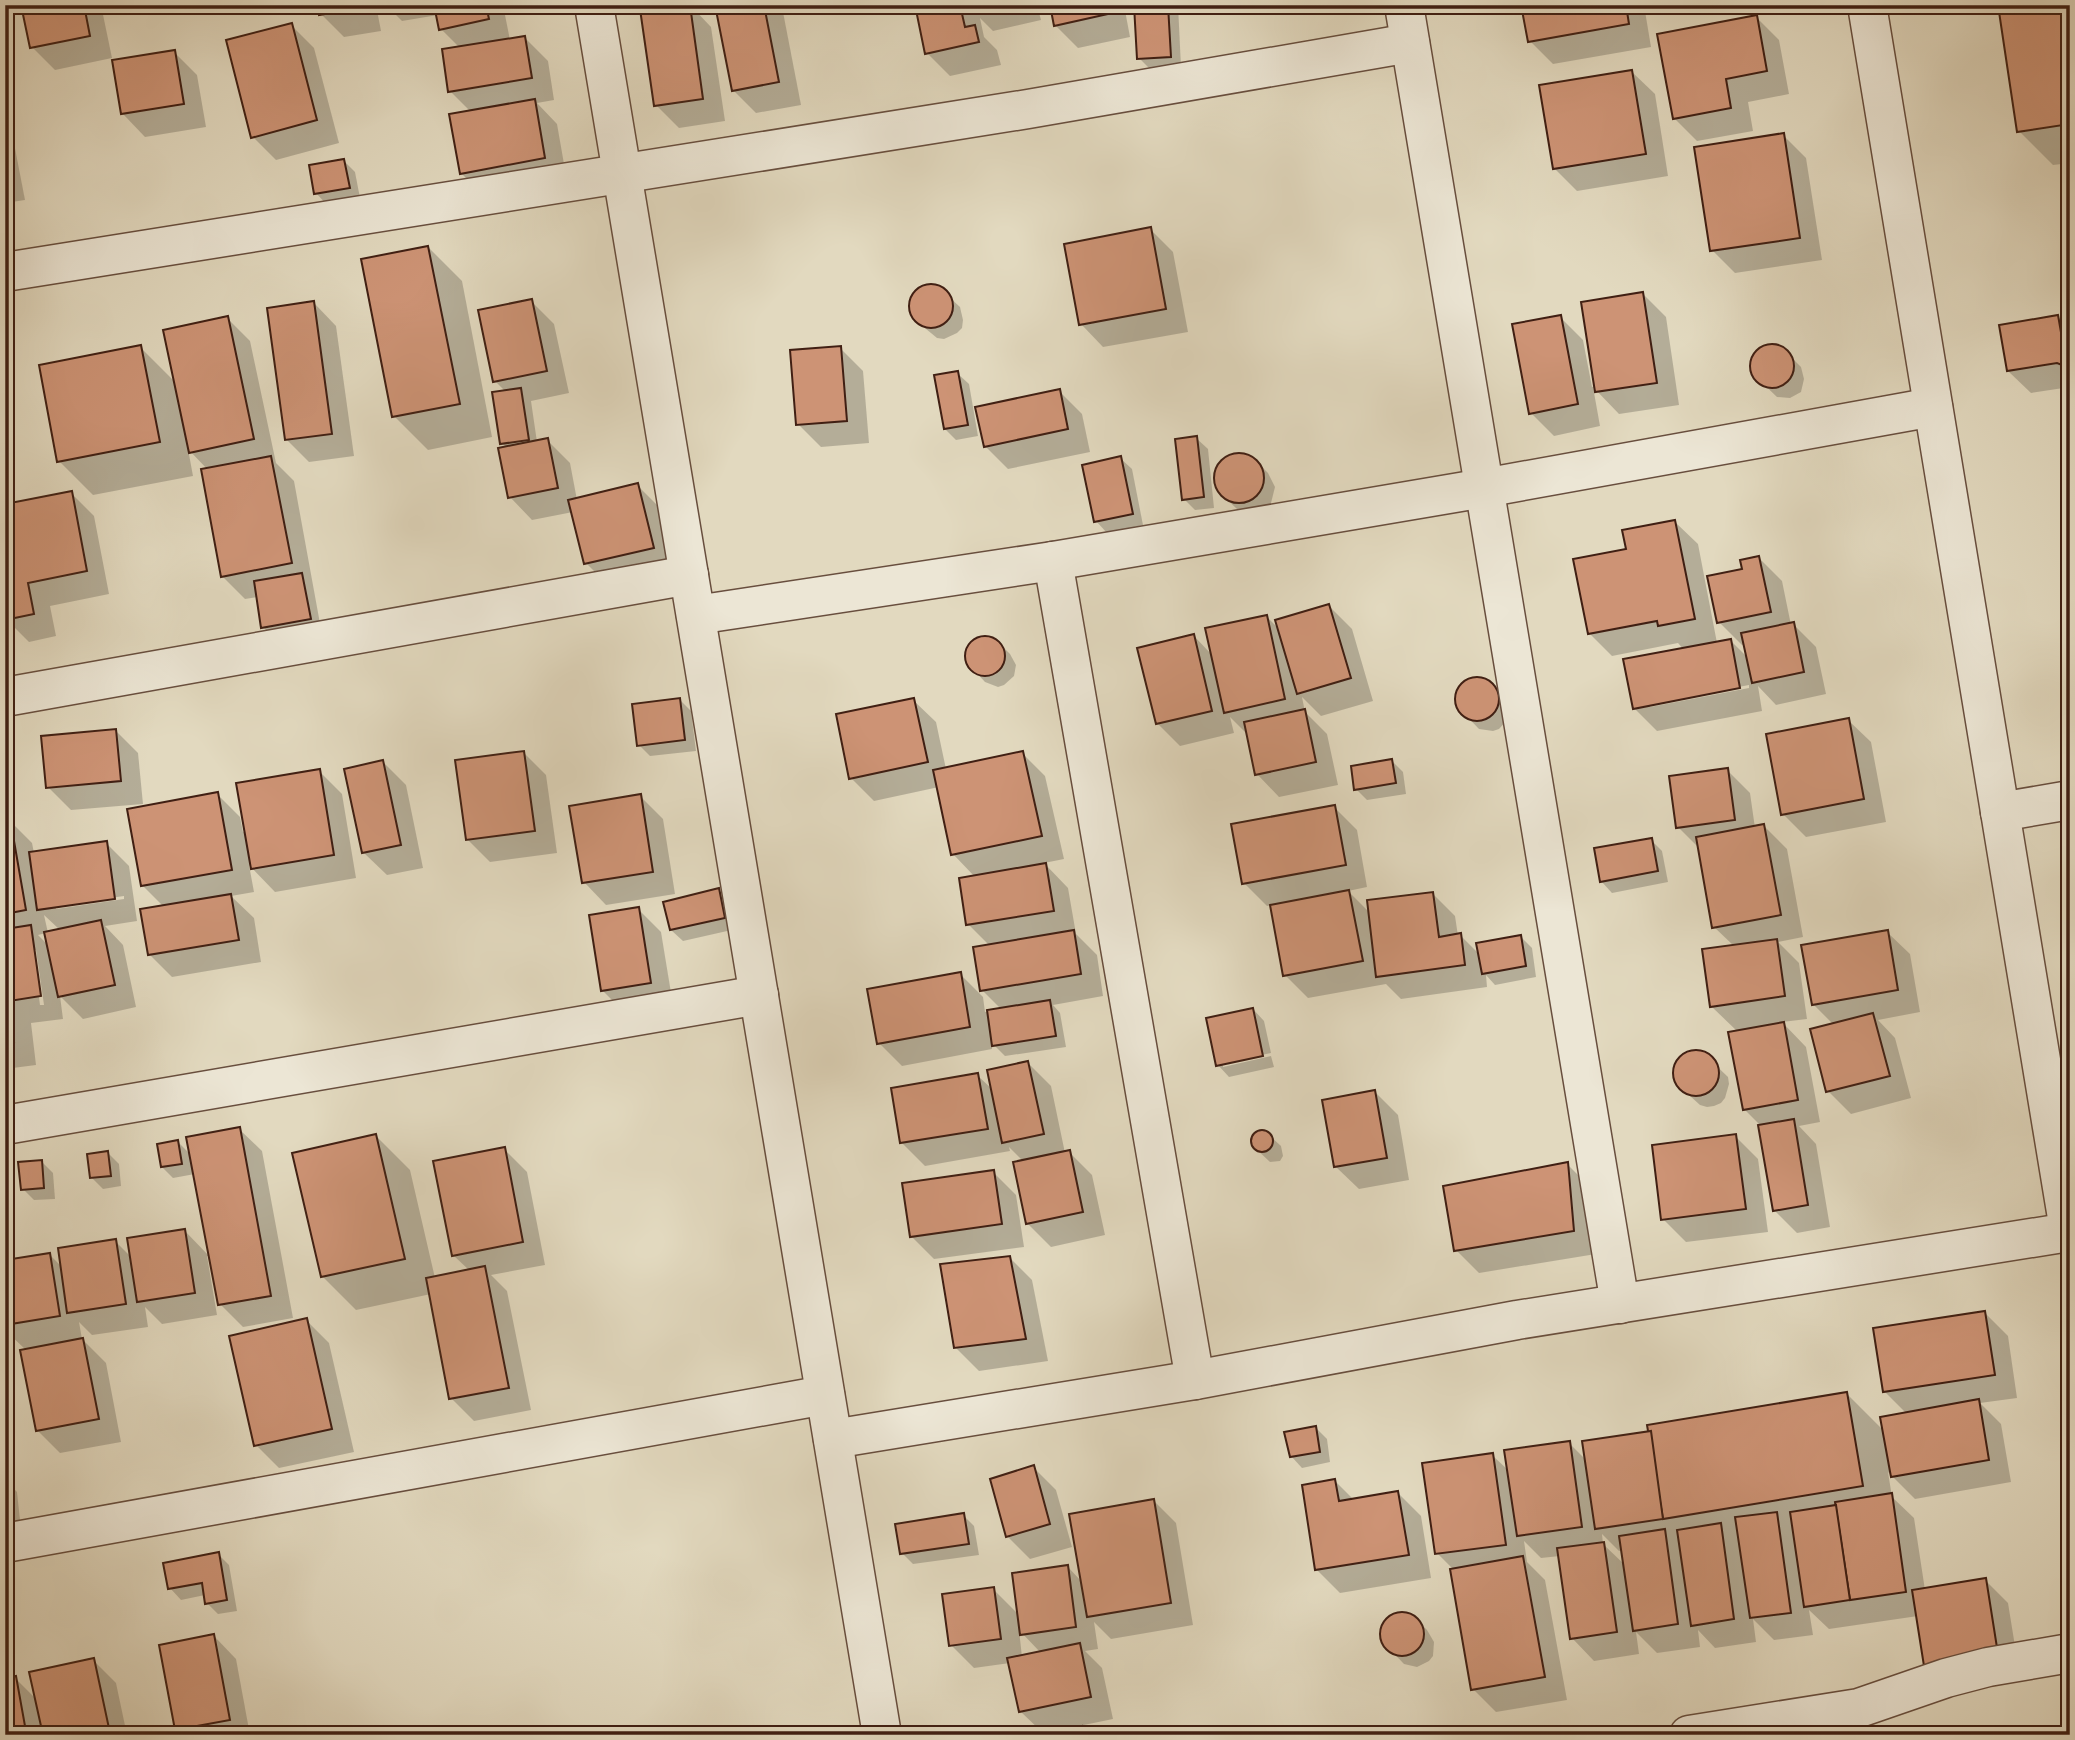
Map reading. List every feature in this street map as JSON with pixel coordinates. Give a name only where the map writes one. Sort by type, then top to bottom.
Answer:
[{"type":"street","points":[[594,5],[882,1735]]},
{"type":"street","points":[[1404,5],[1620,1304]]},
{"type":"street","points":[[833,1439],[1195,1380],[1517,1320],[2069,1233],[1867,5]]},
{"type":"street","points":[[5,272],[1028,109],[1410,43]]},
{"type":"street","points":[[696,615],[1054,561],[1483,488],[1933,407]]},
{"type":"street","points":[[1054,561],[1195,1380]]},
{"type":"street","points":[[5,697],[689,575]]},
{"type":"street","points":[[2000,812],[2070,800]]},
{"type":"street","points":[[5,1125],[759,995]]},
{"type":"street","points":[[5,1543],[825,1395]]},
{"type":"street","points":[[1689,1735],[1858,1708],[1946,1678],[1988,1667],[2070,1653]]},
{"type":"building","points":[[21,5],[84,5],[90,36],[30,48]]},
{"type":"building","points":[[317,5],[358,5],[359,8],[319,15]]},
{"type":"building","points":[[434,5],[486,5],[489,19],[439,30]]},
{"type":"building","points":[[690,5],[703,99],[654,106],[640,9]]},
{"type":"building","points":[[715,5],[764,5],[779,82],[732,91]]},
{"type":"building","points":[[915,5],[960,5],[965,27],[975,25],[979,42],[925,54]]},
{"type":"building","points":[[1050,5],[1106,5],[1108,14],[1054,26]]},
{"type":"building","points":[[1134,5],[1168,5],[1171,57],[1137,59]]},
{"type":"building","points":[[1521,5],[1626,5],[1629,24],[1528,42]]},
{"type":"building","points":[[1998,5],[2070,5],[2070,124],[2017,132]]},
{"type":"building","points":[[1757,15],[1767,71],[1726,79],[1731,108],[1673,119],[1657,34]]},
{"type":"building","points":[[292,23],[317,120],[251,138],[226,40]]},
{"type":"building","points":[[525,36],[532,78],[448,92],[442,49]]},
{"type":"building","points":[[175,50],[184,104],[121,114],[112,60]]},
{"type":"building","points":[[1632,70],[1646,154],[1553,169],[1539,85]]},
{"type":"building","points":[[535,99],[545,158],[460,174],[449,114]]},
{"type":"building","points":[[1784,133],[1800,238],[1710,251],[1694,147]]},
{"type":"building","points":[[344,159],[350,188],[314,194],[309,165]]},
{"type":"building","points":[[1151,227],[1166,309],[1079,325],[1064,244]]},
{"type":"building","points":[[428,246],[460,404],[392,417],[361,259]]},
{"type":"building","points":[[931,284],[940,285],[947,290],[952,297],[952,315],[947,322],[940,327],[931,328],[922,327],[915,322],[910,315],[909,306],[910,297],[915,290],[922,285]]},
{"type":"building","points":[[1643,292],[1657,383],[1595,392],[1581,302]]},
{"type":"building","points":[[532,299],[547,371],[493,382],[478,310]]},
{"type":"building","points":[[314,301],[332,434],[285,440],[267,308]]},
{"type":"building","points":[[1561,315],[1578,404],[1529,414],[1512,324]]},
{"type":"building","points":[[2058,315],[2067,367],[2057,363],[2007,371],[1999,325]]},
{"type":"building","points":[[228,316],[254,439],[189,453],[163,330]]},
{"type":"building","points":[[1772,344],[1787,351],[1794,366],[1787,381],[1772,388],[1757,381],[1750,366],[1757,351]]},
{"type":"building","points":[[141,345],[160,442],[57,462],[39,365]]},
{"type":"building","points":[[841,346],[847,421],[796,425],[790,350]]},
{"type":"building","points":[[958,371],[968,425],[944,429],[934,375]]},
{"type":"building","points":[[521,388],[529,440],[500,444],[492,392]]},
{"type":"building","points":[[1060,389],[1068,429],[984,447],[975,407]]},
{"type":"building","points":[[1197,436],[1204,497],[1182,500],[1175,439]]},
{"type":"building","points":[[548,438],[558,488],[508,498],[498,448]]},
{"type":"building","points":[[1239,453],[1257,460],[1264,478],[1257,496],[1239,503],[1221,496],[1214,478],[1221,460]]},
{"type":"building","points":[[271,456],[292,563],[221,577],[201,469]]},
{"type":"building","points":[[1121,456],[1133,514],[1094,522],[1082,465]]},
{"type":"building","points":[[638,483],[654,548],[584,564],[568,500]]},
{"type":"building","points":[[72,491],[87,571],[28,583],[34,614],[5,620],[5,504]]},
{"type":"building","points":[[1675,520],[1695,619],[1658,626],[1657,621],[1588,634],[1573,559],[1626,549],[1622,530]]},
{"type":"building","points":[[1759,556],[1771,612],[1717,623],[1707,576],[1742,569],[1740,560]]},
{"type":"building","points":[[302,573],[311,619],[261,628],[254,581]]},
{"type":"building","points":[[1329,604],[1351,678],[1297,694],[1275,620]]},
{"type":"building","points":[[1267,615],[1285,699],[1224,713],[1205,628]]},
{"type":"building","points":[[1794,622],[1804,672],[1752,683],[1741,633]]},
{"type":"building","points":[[1194,634],[1212,711],[1156,724],[1137,648]]},
{"type":"building","points":[[985,636],[993,637],[999,642],[1004,648],[1004,664],[999,670],[993,675],[985,676],[977,675],[971,670],[966,664],[965,656],[966,648],[971,642],[977,637]]},
{"type":"building","points":[[1731,639],[1740,688],[1633,709],[1623,659]]},
{"type":"building","points":[[1477,677],[1493,683],[1499,699],[1493,715],[1477,721],[1461,715],[1455,699],[1461,683]]},
{"type":"building","points":[[680,698],[685,740],[637,746],[632,704]]},
{"type":"building","points":[[914,698],[928,762],[849,779],[836,714]]},
{"type":"building","points":[[1305,709],[1316,762],[1255,775],[1244,722]]},
{"type":"building","points":[[1849,718],[1864,799],[1781,815],[1766,734]]},
{"type":"building","points":[[116,729],[121,781],[46,788],[41,736]]},
{"type":"building","points":[[524,751],[535,831],[466,840],[455,760]]},
{"type":"building","points":[[1023,751],[1042,836],[951,855],[933,770]]},
{"type":"building","points":[[1392,759],[1396,783],[1354,790],[1351,766]]},
{"type":"building","points":[[383,760],[401,845],[362,853],[344,769]]},
{"type":"building","points":[[1728,768],[1735,820],[1676,828],[1669,776]]},
{"type":"building","points":[[320,769],[334,855],[251,869],[236,783]]},
{"type":"building","points":[[218,792],[232,870],[141,886],[127,809]]},
{"type":"building","points":[[641,794],[653,872],[582,883],[569,806]]},
{"type":"building","points":[[1335,805],[1346,865],[1242,884],[1231,824]]},
{"type":"building","points":[[10,818],[26,910],[5,914],[5,819]]},
{"type":"building","points":[[1764,824],[1781,915],[1712,928],[1696,837]]},
{"type":"building","points":[[1652,838],[1658,871],[1600,882],[1594,848]]},
{"type":"building","points":[[107,841],[115,899],[37,910],[29,852]]},
{"type":"building","points":[[1046,863],[1054,911],[966,925],[959,878]]},
{"type":"building","points":[[719,888],[725,918],[670,930],[663,902]]},
{"type":"building","points":[[1349,890],[1363,961],[1283,976],[1270,905]]},
{"type":"building","points":[[1433,892],[1439,937],[1461,933],[1465,965],[1376,977],[1367,900]]},
{"type":"building","points":[[231,894],[239,940],[148,955],[140,909]]},
{"type":"building","points":[[639,907],[651,983],[601,991],[589,915]]},
{"type":"building","points":[[101,920],[115,985],[58,997],[44,932]]},
{"type":"building","points":[[31,925],[41,996],[9,1001],[14,1042],[5,1044],[5,929]]},
{"type":"building","points":[[1074,930],[1081,974],[980,991],[973,947]]},
{"type":"building","points":[[1888,930],[1898,990],[1812,1005],[1801,945]]},
{"type":"building","points":[[1521,935],[1526,966],[1482,974],[1476,943]]},
{"type":"building","points":[[1777,939],[1785,996],[1710,1007],[1702,949]]},
{"type":"building","points":[[961,972],[970,1027],[877,1044],[867,989]]},
{"type":"building","points":[[1050,1000],[1056,1036],[992,1046],[987,1010]]},
{"type":"building","points":[[1253,1008],[1263,1056],[1216,1066],[1206,1018]]},
{"type":"building","points":[[1873,1013],[1890,1076],[1826,1092],[1810,1029]]},
{"type":"building","points":[[1784,1022],[1798,1100],[1743,1110],[1728,1032]]},
{"type":"building","points":[[1696,1050],[1712,1057],[1719,1073],[1712,1089],[1696,1096],[1680,1089],[1673,1073],[1680,1057]]},
{"type":"building","points":[[1028,1061],[1044,1134],[1002,1143],[987,1070]]},
{"type":"building","points":[[978,1073],[988,1129],[900,1143],[891,1088]]},
{"type":"building","points":[[1375,1090],[1387,1158],[1334,1167],[1322,1100]]},
{"type":"building","points":[[1794,1119],[1808,1205],[1773,1211],[1758,1125]]},
{"type":"building","points":[[240,1127],[271,1296],[218,1305],[186,1137]]},
{"type":"building","points":[[1262,1130],[1270,1133],[1273,1141],[1270,1149],[1262,1152],[1254,1149],[1251,1141],[1254,1133]]},
{"type":"building","points":[[376,1134],[405,1259],[321,1277],[292,1153]]},
{"type":"building","points":[[1736,1134],[1746,1209],[1661,1220],[1652,1145]]},
{"type":"building","points":[[178,1140],[182,1164],[161,1167],[157,1144]]},
{"type":"building","points":[[505,1147],[523,1242],[452,1256],[433,1161]]},
{"type":"building","points":[[1070,1150],[1083,1212],[1026,1224],[1013,1162]]},
{"type":"building","points":[[108,1151],[111,1176],[90,1178],[87,1154]]},
{"type":"building","points":[[42,1160],[44,1188],[21,1190],[18,1162]]},
{"type":"building","points":[[1568,1162],[1574,1231],[1454,1251],[1443,1186]]},
{"type":"building","points":[[994,1170],[1002,1224],[910,1237],[902,1183]]},
{"type":"building","points":[[185,1229],[195,1293],[137,1302],[127,1238]]},
{"type":"building","points":[[116,1239],[126,1304],[67,1313],[58,1248]]},
{"type":"building","points":[[50,1253],[60,1316],[5,1325],[5,1260]]},
{"type":"building","points":[[1010,1256],[1026,1339],[954,1348],[940,1264]]},
{"type":"building","points":[[485,1266],[509,1388],[449,1399],[426,1278]]},
{"type":"building","points":[[1985,1311],[1995,1375],[1883,1392],[1873,1328]]},
{"type":"building","points":[[307,1318],[332,1429],[254,1446],[229,1336]]},
{"type":"building","points":[[83,1338],[99,1419],[36,1431],[20,1350]]},
{"type":"building","points":[[1847,1392],[1863,1486],[1663,1519],[1647,1425]]},
{"type":"building","points":[[1979,1399],[1989,1460],[1891,1477],[1880,1417]]},
{"type":"building","points":[[1316,1426],[1320,1452],[1290,1457],[1284,1432]]},
{"type":"building","points":[[1651,1431],[1663,1519],[1595,1529],[1582,1441]]},
{"type":"building","points":[[1570,1441],[1582,1527],[1517,1536],[1504,1450]]},
{"type":"building","points":[[1493,1453],[1506,1545],[1435,1554],[1422,1463]]},
{"type":"building","points":[[1034,1465],[1050,1524],[1006,1537],[990,1479]]},
{"type":"building","points":[[1335,1479],[1339,1501],[1398,1491],[1409,1555],[1315,1570],[1302,1485]]},
{"type":"building","points":[[1892,1493],[1906,1592],[1850,1600],[1835,1502]]},
{"type":"building","points":[[1154,1499],[1171,1603],[1087,1617],[1069,1514]]},
{"type":"building","points":[[1836,1505],[1850,1600],[1804,1607],[1790,1512]]},
{"type":"building","points":[[1777,1512],[1791,1613],[1750,1618],[1735,1517]]},
{"type":"building","points":[[964,1513],[969,1544],[900,1554],[895,1524]]},
{"type":"building","points":[[1721,1523],[1734,1619],[1691,1626],[1677,1530]]},
{"type":"building","points":[[1665,1529],[1678,1624],[1633,1631],[1619,1536]]},
{"type":"building","points":[[1604,1542],[1617,1632],[1570,1639],[1557,1548]]},
{"type":"building","points":[[219,1552],[227,1600],[205,1604],[202,1583],[168,1589],[163,1563]]},
{"type":"building","points":[[1523,1556],[1545,1677],[1471,1690],[1450,1569]]},
{"type":"building","points":[[1068,1565],[1076,1627],[1020,1635],[1012,1573]]},
{"type":"building","points":[[1986,1578],[1998,1654],[1924,1666],[1912,1590]]},
{"type":"building","points":[[994,1587],[1001,1639],[949,1646],[942,1594]]},
{"type":"building","points":[[1402,1612],[1411,1613],[1418,1618],[1423,1625],[1423,1643],[1418,1650],[1411,1655],[1402,1656],[1393,1655],[1386,1650],[1381,1643],[1380,1634],[1381,1625],[1386,1618],[1393,1613]]},
{"type":"building","points":[[214,1634],[230,1720],[175,1730],[159,1645]]},
{"type":"building","points":[[1080,1643],[1091,1697],[1019,1712],[1007,1658]]},
{"type":"building","points":[[94,1658],[110,1733],[43,1735],[29,1672]]},
{"type":"building","points":[[16,1676],[25,1726],[5,1730],[5,1678]]},
{"type":"building","points":[[1082,1726],[1083,1735],[1031,1735]]}]
